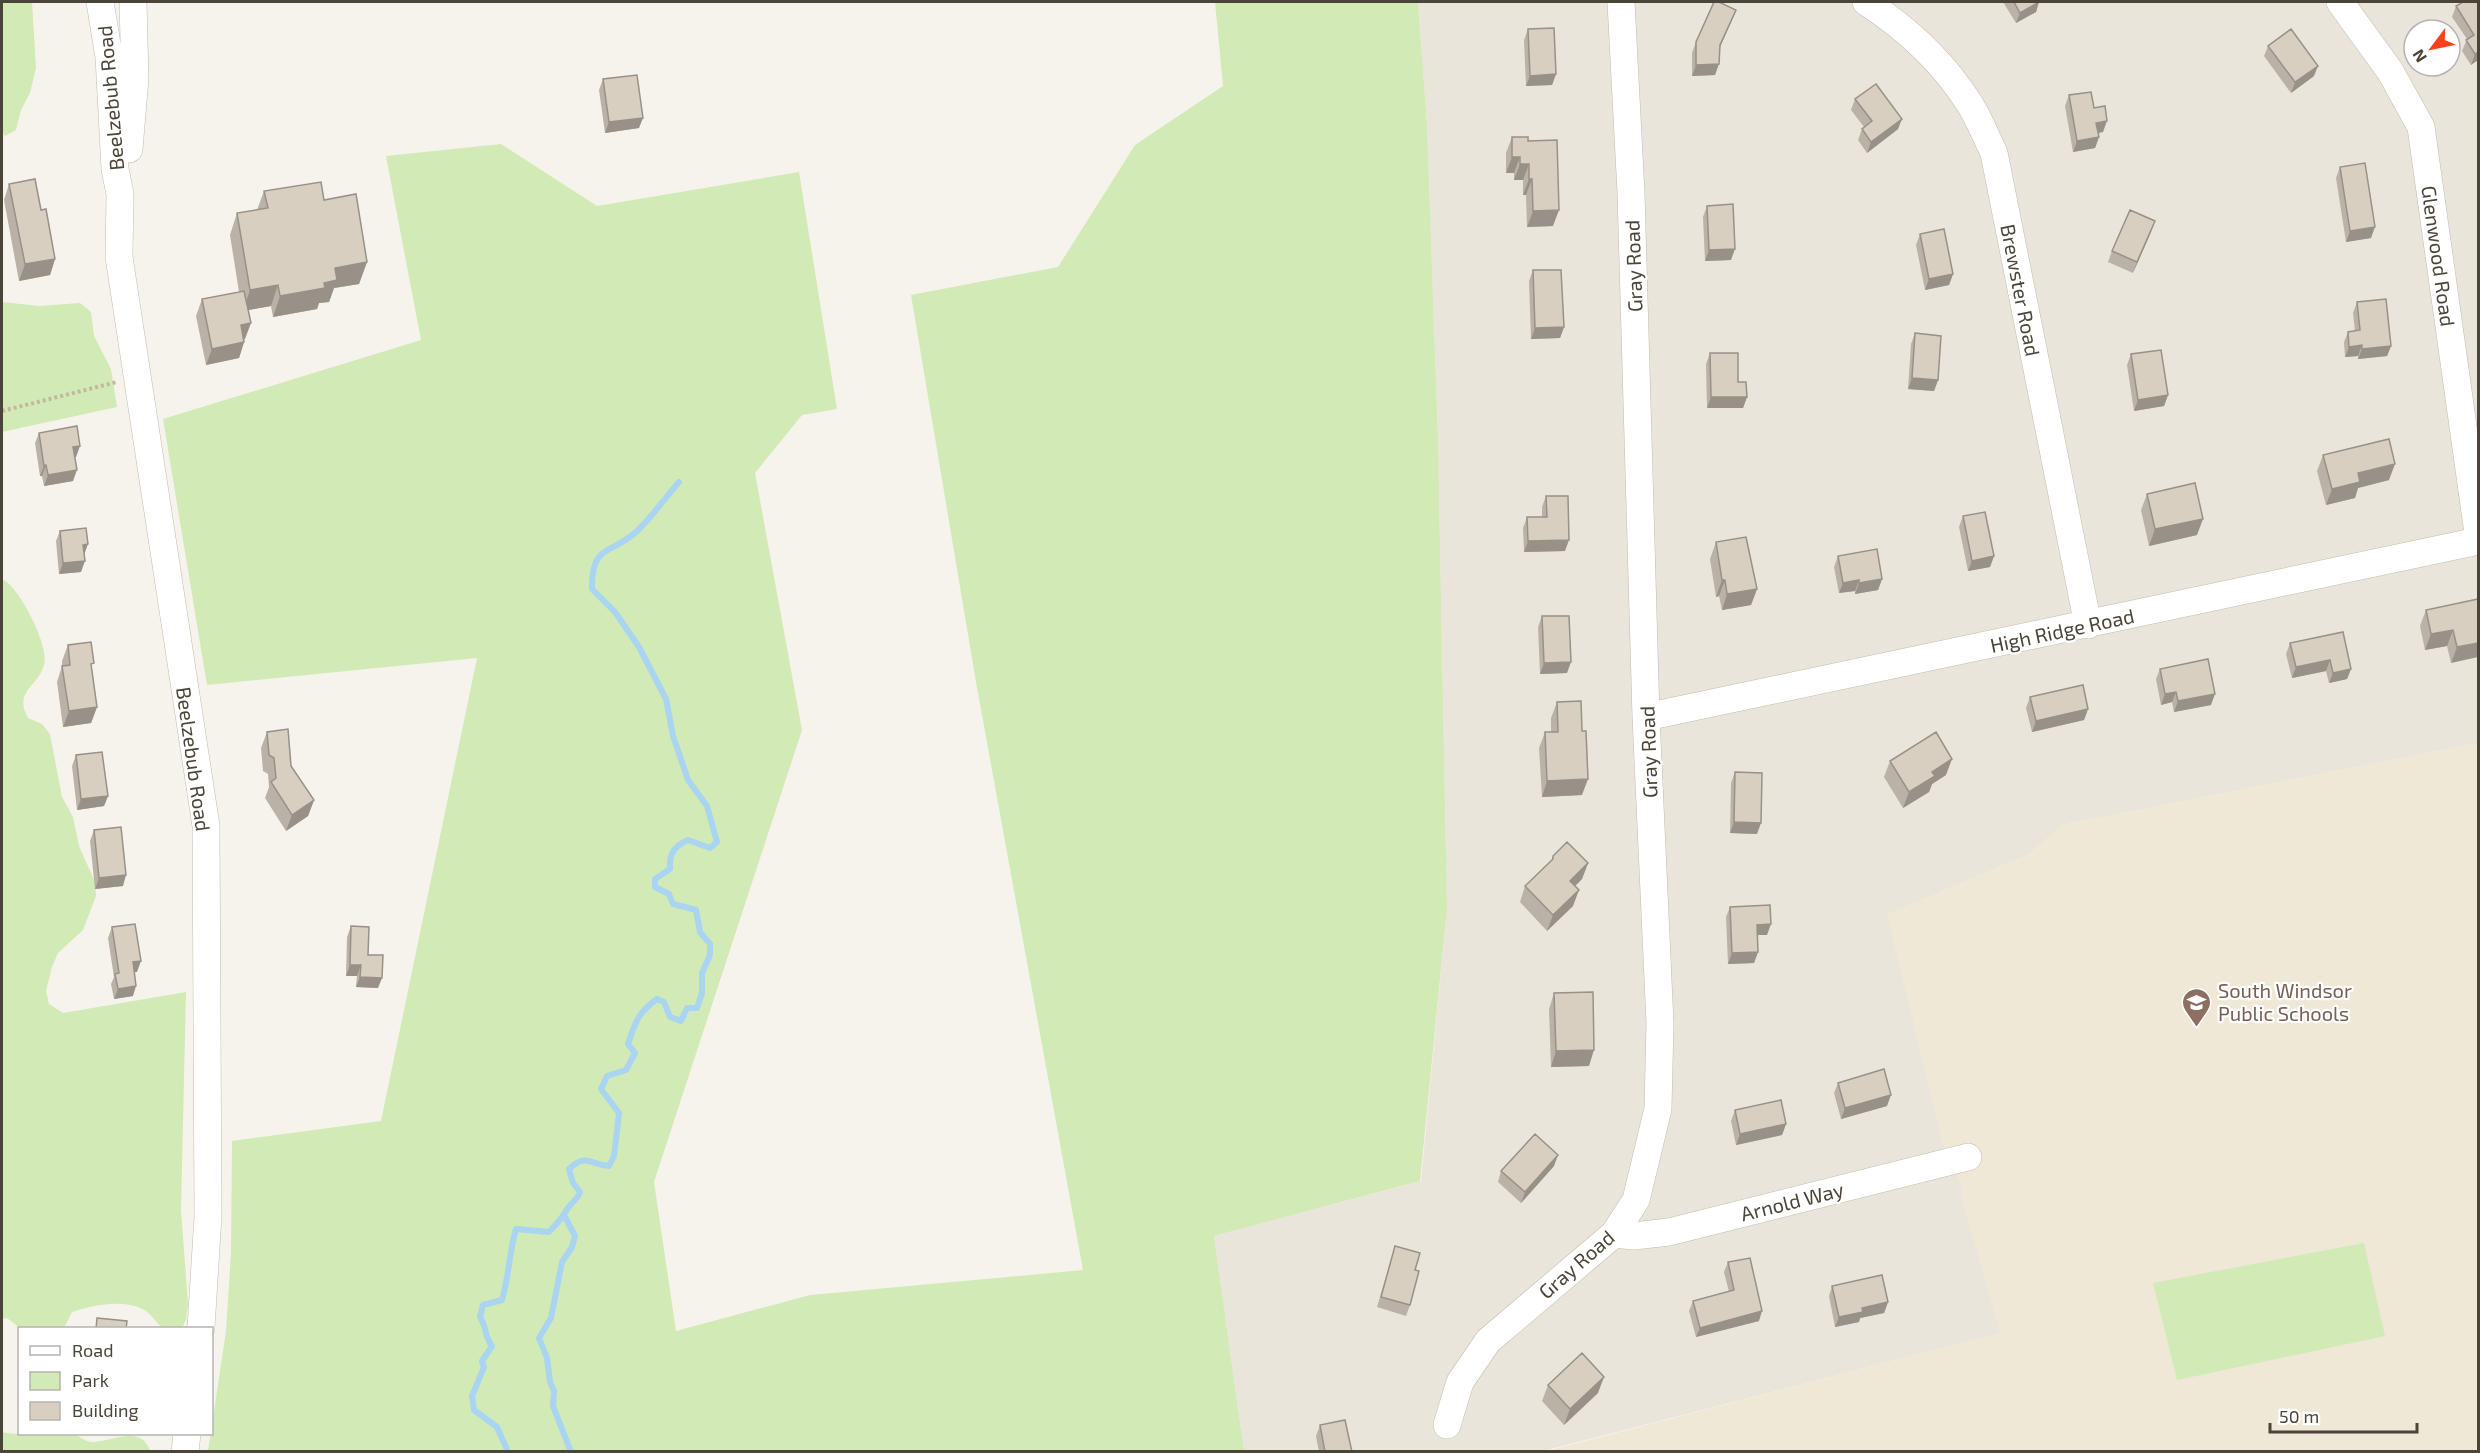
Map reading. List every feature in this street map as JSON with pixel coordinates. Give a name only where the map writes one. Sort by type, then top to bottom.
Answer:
[{"type":"street","name":"Beelzebub Road","points":[[100,2],[109,57],[115,169],[120,194],[119,257],[206,826],[208,1216],[201,1327]]},
{"type":"street","name":"Beelzebub Road","points":[[120,194],[127,170],[135,78],[133,2]]},
{"type":"street","name":"Gray Road","points":[[1447,1425],[1460,1382],[1488,1341],[1614,1234],[1636,1200],[1658,1109],[1660,1023],[1646,717],[1631,205],[1620,2]]},
{"type":"street","name":"Brewster Road","points":[[1866,2],[1894,20],[1934,58],[1969,103],[1994,153],[2088,624]]},
{"type":"street","name":"Glenwood Road","points":[[2340,2],[2390,70],[2421,127],[2478,533]]},
{"type":"street","name":"High Ridge Road","points":[[1646,717],[2478,541]]},
{"type":"street","name":"Arnold Way","points":[[1614,1234],[1634,1236],[1669,1232],[1968,1157]]},
{"type":"street","points":[[185,1452],[187,1435]]},
{"type":"path","points":[[2,411],[137,378]]},
{"type":"shaded area","points":[[1418,2],[2478,2],[2478,743],[2062,825],[2030,854],[1888,914],[1942,1140],[1961,1182],[1961,1195],[2001,1333],[1543,1451],[1244,1451],[1214,1236],[1421,1181],[1447,909],[1438,438],[1427,124]]},
{"type":"shaded area","name":"South Windsor Public Schools","points":[[2478,743],[2478,1451],[1543,1452],[2000,1333],[1961,1195],[1961,1182],[1942,1140],[1887,914],[2030,854],[2062,825]]},
{"type":"green space","points":[[2,2],[32,2],[36,68],[30,93],[21,110],[16,130],[5,136],[2,132]]},
{"type":"green space","points":[[1215,2],[1418,2],[1427,124],[1438,438],[1447,909],[1420,1181],[1214,1236],[1244,1451],[208,1451],[210,1435],[213,1435],[213,1418],[226,1331],[231,1254],[232,1141],[381,1121],[477,658],[207,685],[163,419],[421,340],[386,156],[501,144],[597,206],[799,172],[837,409],[802,415],[755,473],[802,730],[654,1182],[676,1331],[810,1295],[1083,1270],[976,682],[911,295],[1058,267],[1135,145],[1223,86]]},
{"type":"green space","points":[[2,302],[39,306],[80,303],[91,312],[94,336],[111,369],[117,407],[2,432]]},
{"type":"green space","points":[[2,581],[11,585],[18,595],[43,645],[44,665],[25,695],[24,709],[28,718],[42,724],[50,734],[62,797],[73,817],[79,846],[95,882],[96,896],[83,930],[58,953],[52,967],[46,991],[49,1004],[63,1013],[186,992],[181,1210],[188,1304],[182,1327],[161,1327],[146,1311],[120,1304],[100,1305],[72,1312],[64,1327],[19,1327],[7,1318],[2,1319]]},
{"type":"green space","points":[[2364,1243],[2385,1336],[2177,1380],[2153,1283]]},
{"type":"green space","points":[[2,1432],[18,1435],[75,1435],[93,1442],[133,1436],[146,1443],[150,1451],[2,1451]]},
{"type":"building","points":[[1714,2],[1736,10],[1720,45],[1719,64],[1696,65],[1696,42]]},
{"type":"building","points":[[2014,2],[2039,2],[2020,13]]},
{"type":"building","points":[[2463,2],[2478,2],[2478,52],[2475,54],[2466,40],[2474,35],[2456,6]]},
{"type":"building","points":[[1554,28],[1556,74],[1530,76],[1528,29]]},
{"type":"building","points":[[2291,29],[2318,66],[2295,82],[2268,46]]},
{"type":"building","points":[[637,75],[643,118],[609,122],[603,79]]},
{"type":"building","points":[[1876,84],[1902,119],[1871,142],[1862,129],[1872,121],[1855,99]]},
{"type":"building","points":[[2091,92],[2094,108],[2105,106],[2107,121],[2096,123],[2099,137],[2077,141],[2069,95]]},
{"type":"building","points":[[1512,137],[1528,137],[1528,141],[1557,140],[1559,210],[1533,211],[1529,164],[1520,164],[1520,157],[1512,157]]},
{"type":"building","points":[[2365,163],[2375,227],[2350,231],[2340,167]]},
{"type":"building","points":[[35,179],[41,210],[46,209],[55,259],[25,264],[9,184]]},
{"type":"building","points":[[321,182],[324,200],[356,194],[367,262],[335,268],[337,280],[324,283],[325,288],[280,296],[278,285],[250,290],[237,213],[268,208],[264,191]]},
{"type":"building","points":[[1733,204],[1735,249],[1709,250],[1707,206]]},
{"type":"building","points":[[2130,210],[2155,221],[2137,262],[2112,251]]},
{"type":"building","points":[[1944,229],[1953,274],[1929,279],[1920,234]]},
{"type":"building","points":[[1533,270],[1561,270],[1564,327],[1535,328]]},
{"type":"building","points":[[244,291],[251,323],[241,325],[244,342],[212,349],[202,299]]},
{"type":"building","points":[[2386,299],[2391,346],[2362,349],[2362,345],[2349,347],[2348,332],[2360,330],[2357,302]]},
{"type":"building","points":[[1915,333],[1941,336],[1938,380],[1912,378]]},
{"type":"building","points":[[2161,350],[2168,395],[2138,400],[2131,354]]},
{"type":"building","points":[[1710,353],[1738,353],[1738,382],[1746,382],[1747,397],[1711,397]]},
{"type":"building","points":[[77,426],[80,446],[73,447],[77,470],[48,475],[46,465],[44,466],[39,433]]},
{"type":"building","points":[[2389,439],[2395,464],[2358,473],[2360,482],[2332,489],[2323,455]]},
{"type":"building","points":[[2195,483],[2203,519],[2155,529],[2147,494]]},
{"type":"building","points":[[1546,496],[1568,496],[1569,540],[1528,541],[1527,517],[1547,517]]},
{"type":"building","points":[[1985,512],[1994,556],[1972,561],[1963,516]]},
{"type":"building","points":[[86,528],[88,544],[83,545],[85,561],[63,563],[60,531]]},
{"type":"building","points":[[1746,537],[1757,589],[1727,594],[1725,580],[1722,580],[1716,542]]},
{"type":"building","points":[[1877,549],[1882,579],[1843,583],[1838,556]]},
{"type":"building","points":[[2478,599],[2478,643],[2457,647],[2453,630],[2431,634],[2426,610]]},
{"type":"building","points":[[1542,616],[1569,616],[1571,662],[1544,663]]},
{"type":"building","points":[[2343,632],[2351,669],[2333,673],[2330,660],[2296,667],[2290,643]]},
{"type":"building","points":[[91,642],[94,663],[91,664],[97,707],[69,711],[62,666],[70,665],[68,645]]},
{"type":"building","points":[[2208,659],[2215,694],[2178,701],[2176,692],[2165,694],[2160,669]]},
{"type":"building","points":[[2083,685],[2088,709],[2036,721],[2030,697]]},
{"type":"building","points":[[1581,701],[1582,731],[1586,731],[1588,779],[1547,781],[1545,732],[1558,732],[1557,702]]},
{"type":"building","points":[[288,729],[291,766],[314,800],[292,815],[271,782],[276,778],[274,758],[269,755],[267,732]]},
{"type":"building","points":[[1936,732],[1952,759],[1932,772],[1935,776],[1909,792],[1890,761]]},
{"type":"building","points":[[102,752],[108,796],[81,799],[76,755]]},
{"type":"building","points":[[1735,772],[1762,773],[1761,823],[1734,822]]},
{"type":"building","points":[[121,827],[126,875],[99,878],[94,830]]},
{"type":"building","points":[[1567,842],[1588,863],[1570,881],[1579,890],[1553,915],[1525,886]]},
{"type":"building","points":[[1770,905],[1771,924],[1757,925],[1758,952],[1732,953],[1730,907]]},
{"type":"building","points":[[135,924],[141,961],[133,962],[136,986],[118,989],[115,974],[119,973],[112,927]]},
{"type":"building","points":[[351,926],[369,927],[368,955],[383,955],[382,978],[360,977],[361,965],[350,965]]},
{"type":"building","points":[[1593,992],[1594,1050],[1556,1051],[1554,993]]},
{"type":"building","points":[[1884,1069],[1891,1095],[1845,1108],[1838,1083]]},
{"type":"building","points":[[1781,1100],[1786,1124],[1740,1134],[1735,1110]]},
{"type":"building","points":[[1535,1134],[1558,1155],[1525,1192],[1501,1171]]},
{"type":"building","points":[[1395,1246],[1420,1253],[1415,1270],[1419,1271],[1410,1305],[1381,1297]]},
{"type":"building","points":[[1750,1258],[1762,1311],[1700,1328],[1693,1301],[1734,1290],[1728,1262]]},
{"type":"building","points":[[1882,1275],[1888,1302],[1862,1308],[1863,1312],[1839,1317],[1832,1286]]},
{"type":"building","points":[[97,1318],[127,1321],[126,1327],[96,1327]]},
{"type":"building","points":[[1582,1353],[1604,1377],[1570,1409],[1548,1385]]},
{"type":"building","points":[[1345,1420],[1352,1452],[1325,1452],[1320,1425]]},
{"type":"waterway","points":[[508,1452],[497,1427],[474,1410],[472,1396],[484,1367],[482,1361],[492,1346],[480,1317],[483,1305],[502,1300],[516,1229],[549,1232],[578,1197],[580,1192],[573,1183],[569,1169],[584,1160],[609,1166],[614,1156],[619,1113],[601,1089],[607,1076],[626,1070],[635,1053],[628,1044],[635,1024],[645,1009],[657,999],[664,1002],[670,1017],[681,1021],[687,1008],[697,1008],[702,993],[702,973],[710,955],[710,944],[700,932],[696,910],[673,904],[669,894],[655,887],[655,879],[670,869],[670,859],[673,851],[679,845],[688,840],[710,848],[717,842],[707,806],[688,780],[673,736],[666,699],[639,647],[615,612],[592,589],[595,564],[599,557],[637,531],[679,482]]},
{"type":"waterway","points":[[565,1217],[575,1236],[572,1247],[562,1262],[551,1318],[539,1338],[547,1358],[550,1382],[554,1391],[553,1406],[571,1452]]},
{"type":"place","name":"South Windsor Public Schools","points":[[2197,1028]]}]
